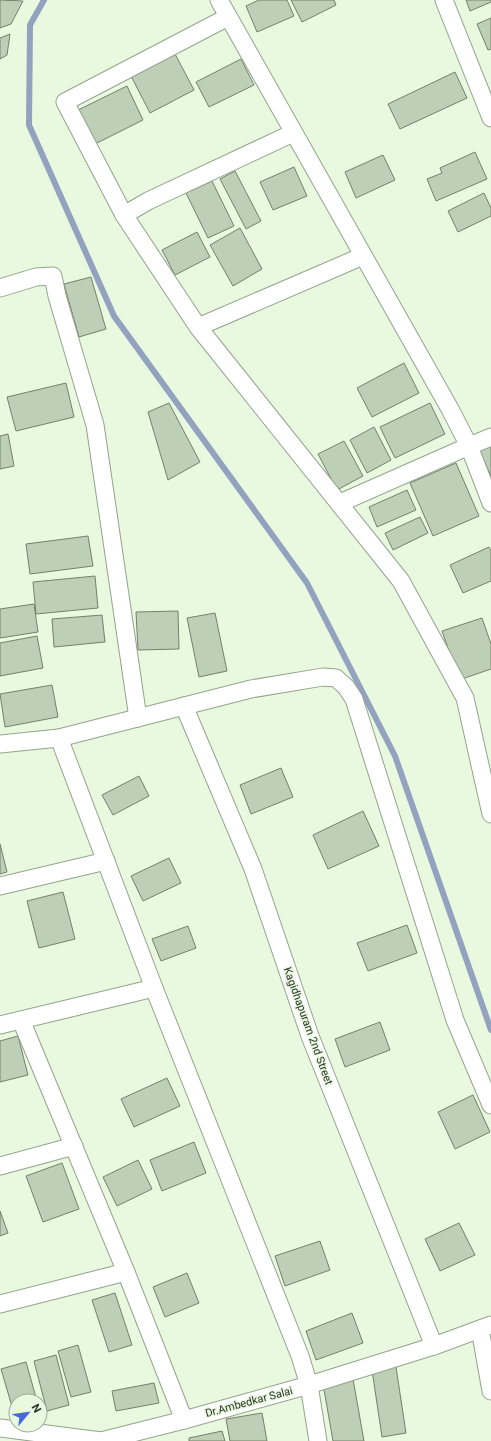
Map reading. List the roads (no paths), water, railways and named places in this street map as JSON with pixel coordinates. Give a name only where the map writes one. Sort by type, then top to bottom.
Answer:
[{"type":"street","points":[[219,0],[450,409],[469,446],[491,503]]},
{"type":"street","points":[[444,0],[491,118]]},
{"type":"street","points":[[228,17],[65,102],[124,215],[198,327],[401,581],[466,698],[491,814]]},
{"type":"street","points":[[124,215],[148,201],[293,133]]},
{"type":"street","points":[[198,327],[363,256]]},
{"type":"street","points":[[0,288],[36,278],[53,276],[95,425],[138,718]]},
{"type":"street","points":[[340,503],[491,437]]},
{"type":"street","points":[[0,744],[59,738],[252,689],[323,677],[336,678],[346,687],[354,699],[455,1020],[491,1105]]},
{"type":"street","name":"Kagidhapuram 2nd Street","points":[[184,706],[253,869],[310,1036],[434,1346]]},
{"type":"street","points":[[59,738],[154,988],[297,1348],[309,1385],[318,1441]]},
{"type":"street","points":[[0,886],[106,861]]},
{"type":"street","points":[[0,1025],[154,988]]},
{"type":"street","points":[[21,1020],[126,1272],[184,1420]]},
{"type":"street","points":[[0,1166],[74,1146]]},
{"type":"street","points":[[0,1304],[126,1272]]},
{"type":"street","points":[[486,1327],[491,1391]]},
{"type":"street","name":"Dr.Ambedkar Salai","points":[[0,1428],[101,1441],[184,1420],[309,1385],[434,1346],[486,1327]]},
{"type":"waterway","points":[[44,0],[30,25],[29,125],[114,316],[307,583],[395,756],[491,1030]]}]
